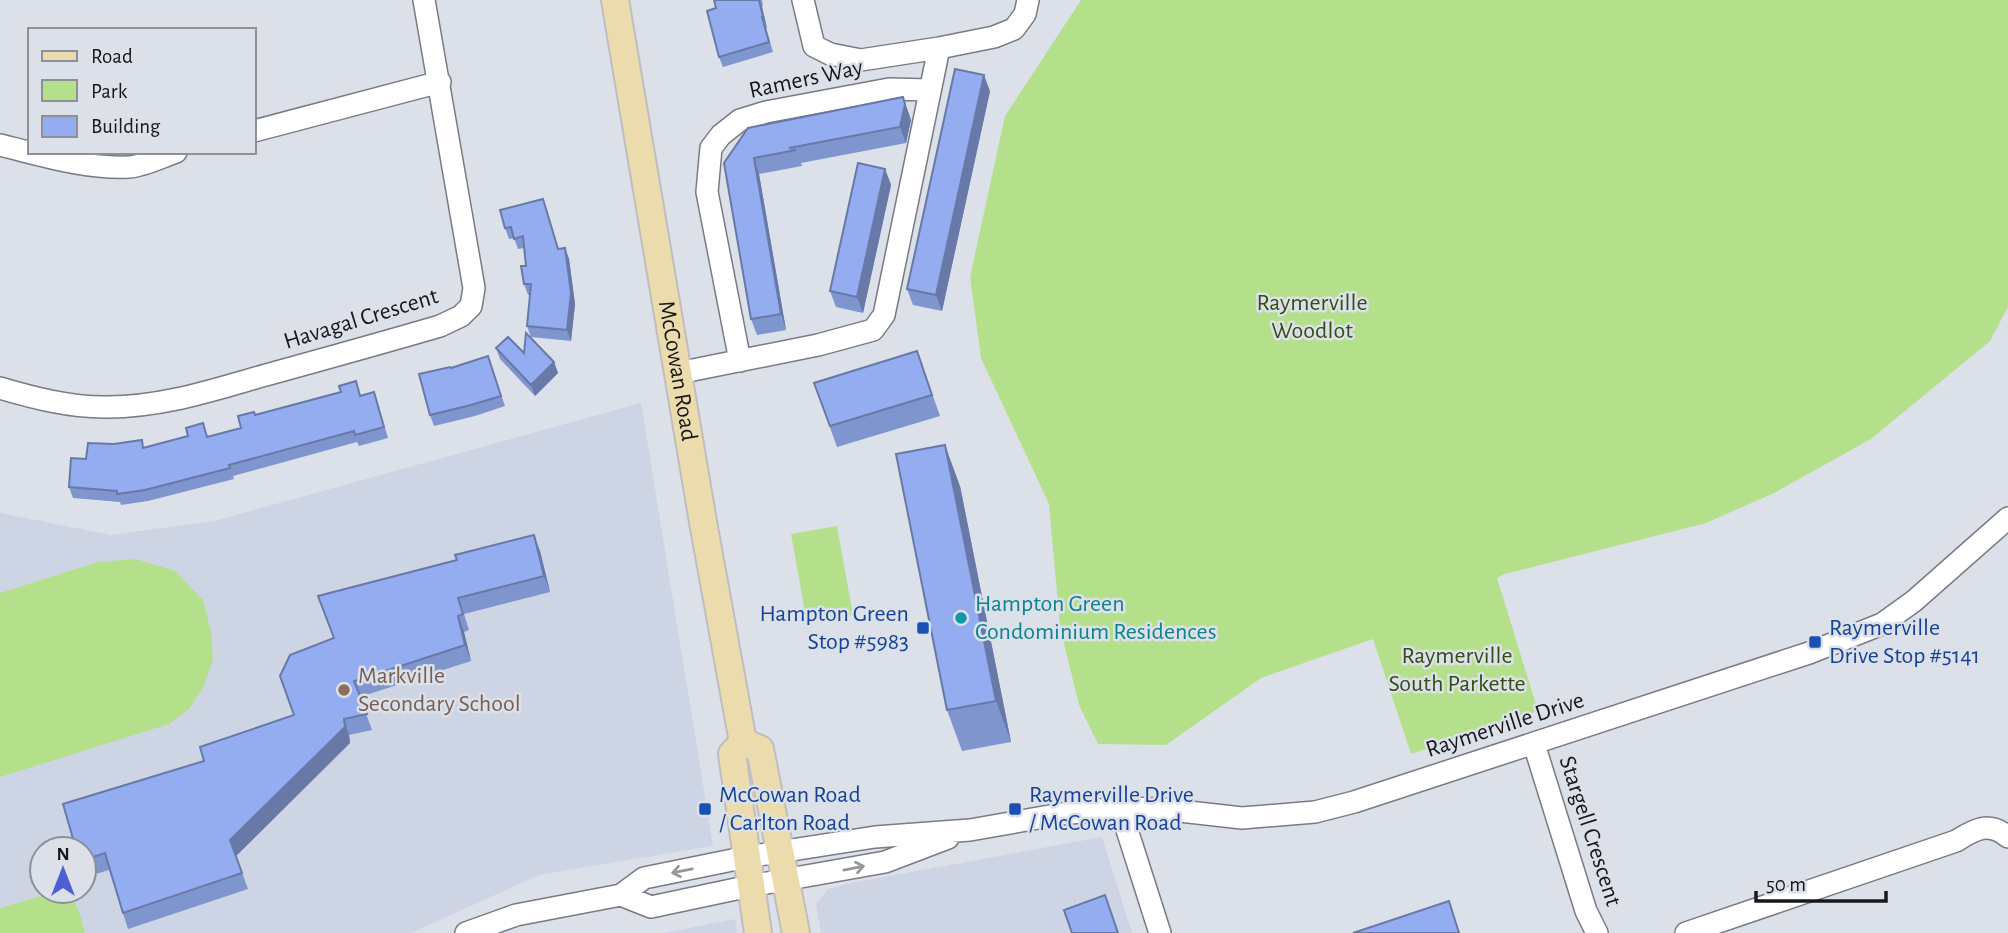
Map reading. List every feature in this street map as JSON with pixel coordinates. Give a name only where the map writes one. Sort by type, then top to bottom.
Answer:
[{"type":"main road","name":"McCowan Road","points":[[615,0],[743,742],[732,754],[758,933]]},
{"type":"main road","points":[[743,742],[760,749],[796,933]]},
{"type":"street","name":"Havagal Crescent","points":[[0,388],[69,404],[142,406],[191,397],[440,326],[461,316],[471,306],[474,288],[424,0]]},
{"type":"street","points":[[803,0],[814,46],[830,54],[861,60],[994,37],[1014,29],[1025,14],[1028,0]]},
{"type":"street","points":[[678,373],[818,345],[873,330],[884,315],[939,48]]},
{"type":"street","points":[[256,130],[440,82]]},
{"type":"street","name":"Ramers Way","points":[[740,361],[707,192],[711,148],[721,135],[740,120],[766,112],[889,89],[930,90]]},
{"type":"street","points":[[0,145],[28,152]]},
{"type":"street","points":[[36,154],[100,166],[131,167],[170,154]]},
{"type":"street","name":"Raymerville Drive","points":[[621,895],[643,878],[747,857],[875,836],[970,830],[1060,814],[1120,808],[1162,808],[1242,818],[1315,812],[1354,802],[1809,653],[1882,624],[1914,601],[2008,518]]},
{"type":"street","name":"Stargell Crescent","points":[[1534,744],[1586,911],[1597,933]]},
{"type":"street","points":[[1120,808],[1160,933]]},
{"type":"street","points":[[1686,933],[1943,845],[1984,828],[1997,828],[2008,837]]},
{"type":"street","name":"Raymerville Drive","points":[[621,895],[651,907],[885,862],[970,830]]},
{"type":"street","points":[[466,933],[516,915],[621,895]]},
{"type":"shaded area","name":"Markville Secondary School","points":[[641,403],[713,846],[539,875],[411,933],[0,933],[0,513],[111,535],[214,521]]},
{"type":"shaded area","points":[[1102,837],[1132,933],[821,933],[816,904],[828,889]]},
{"type":"shaded area","points":[[735,919],[737,933],[664,933]]},
{"type":"green space","name":"Raymerville Woodlot","points":[[1081,0],[2008,0],[2008,307],[1990,341],[1871,439],[1774,493],[1706,523],[1497,578],[1538,711],[1411,754],[1373,639],[1261,678],[1166,745],[1098,744],[1079,705],[1060,627],[1049,504],[981,358],[970,277],[1005,116]]},
{"type":"green space","points":[[837,526],[853,615],[807,623],[791,534]]},
{"type":"green space","points":[[136,559],[175,571],[203,600],[211,632],[213,660],[204,686],[189,709],[169,724],[0,777],[0,593],[98,562]]},
{"type":"green space","points":[[28,900],[28,905],[76,905],[85,933],[0,933],[0,908]]},
{"type":"building","points":[[714,0],[759,0],[769,42],[719,57],[707,11],[716,8]]},
{"type":"building","points":[[955,69],[984,75],[936,295],[907,289]]},
{"type":"building","points":[[903,97],[905,104],[900,127],[789,148],[796,150],[754,158],[781,314],[751,319],[724,163],[748,128]]},
{"type":"building","points":[[858,163],[885,169],[857,297],[830,291]]},
{"type":"building","points":[[543,199],[558,249],[565,248],[571,293],[567,330],[527,326],[531,284],[524,284],[521,266],[526,266],[523,236],[514,239],[511,227],[505,228],[500,210]]},
{"type":"building","points":[[526,333],[554,362],[531,385],[496,348],[508,337],[524,353]]},
{"type":"building","points":[[917,351],[932,395],[830,426],[814,383]]},
{"type":"building","points":[[488,356],[501,396],[430,415],[419,374],[451,368]]},
{"type":"building","points":[[356,381],[360,396],[374,392],[384,427],[355,435],[354,431],[145,490],[117,494],[117,491],[69,487],[71,458],[86,459],[88,443],[114,444],[142,440],[143,448],[188,436],[186,428],[203,423],[207,437],[241,428],[238,416],[254,412],[255,415],[341,392],[339,386]]},
{"type":"building","name":"Hampton Green Condominium Residences","points":[[945,445],[996,701],[947,710],[896,454]]},
{"type":"building","name":"Markville Secondary School","points":[[534,535],[544,576],[458,598],[463,614],[458,616],[465,645],[354,681],[367,714],[344,719],[345,727],[230,840],[242,873],[123,913],[105,853],[98,855],[98,835],[72,835],[63,804],[204,761],[200,747],[294,715],[280,676],[290,655],[334,638],[318,596],[457,560],[455,555]]},
{"type":"building","points":[[1105,895],[1118,933],[1072,933],[1064,910]]},
{"type":"building","points":[[1449,901],[1459,933],[1353,933]]},
{"type":"place","name":"Hampton Green Condominium Residences","points":[[961,618]]},
{"type":"place","name":"Hampton Green Stop #5983","points":[[923,628]]},
{"type":"place","name":"Raymerville Drive Stop #5141","points":[[1815,642]]},
{"type":"place","name":"Markville Secondary School","points":[[344,690]]},
{"type":"place","name":"McCowan Road / Carlton Road","points":[[705,809]]},
{"type":"place","name":"Raymerville Drive / McCowan Road","points":[[1015,809]]},
{"type":"park label","name":"Raymerville South Parkette","points":[[1457,670]]}]
